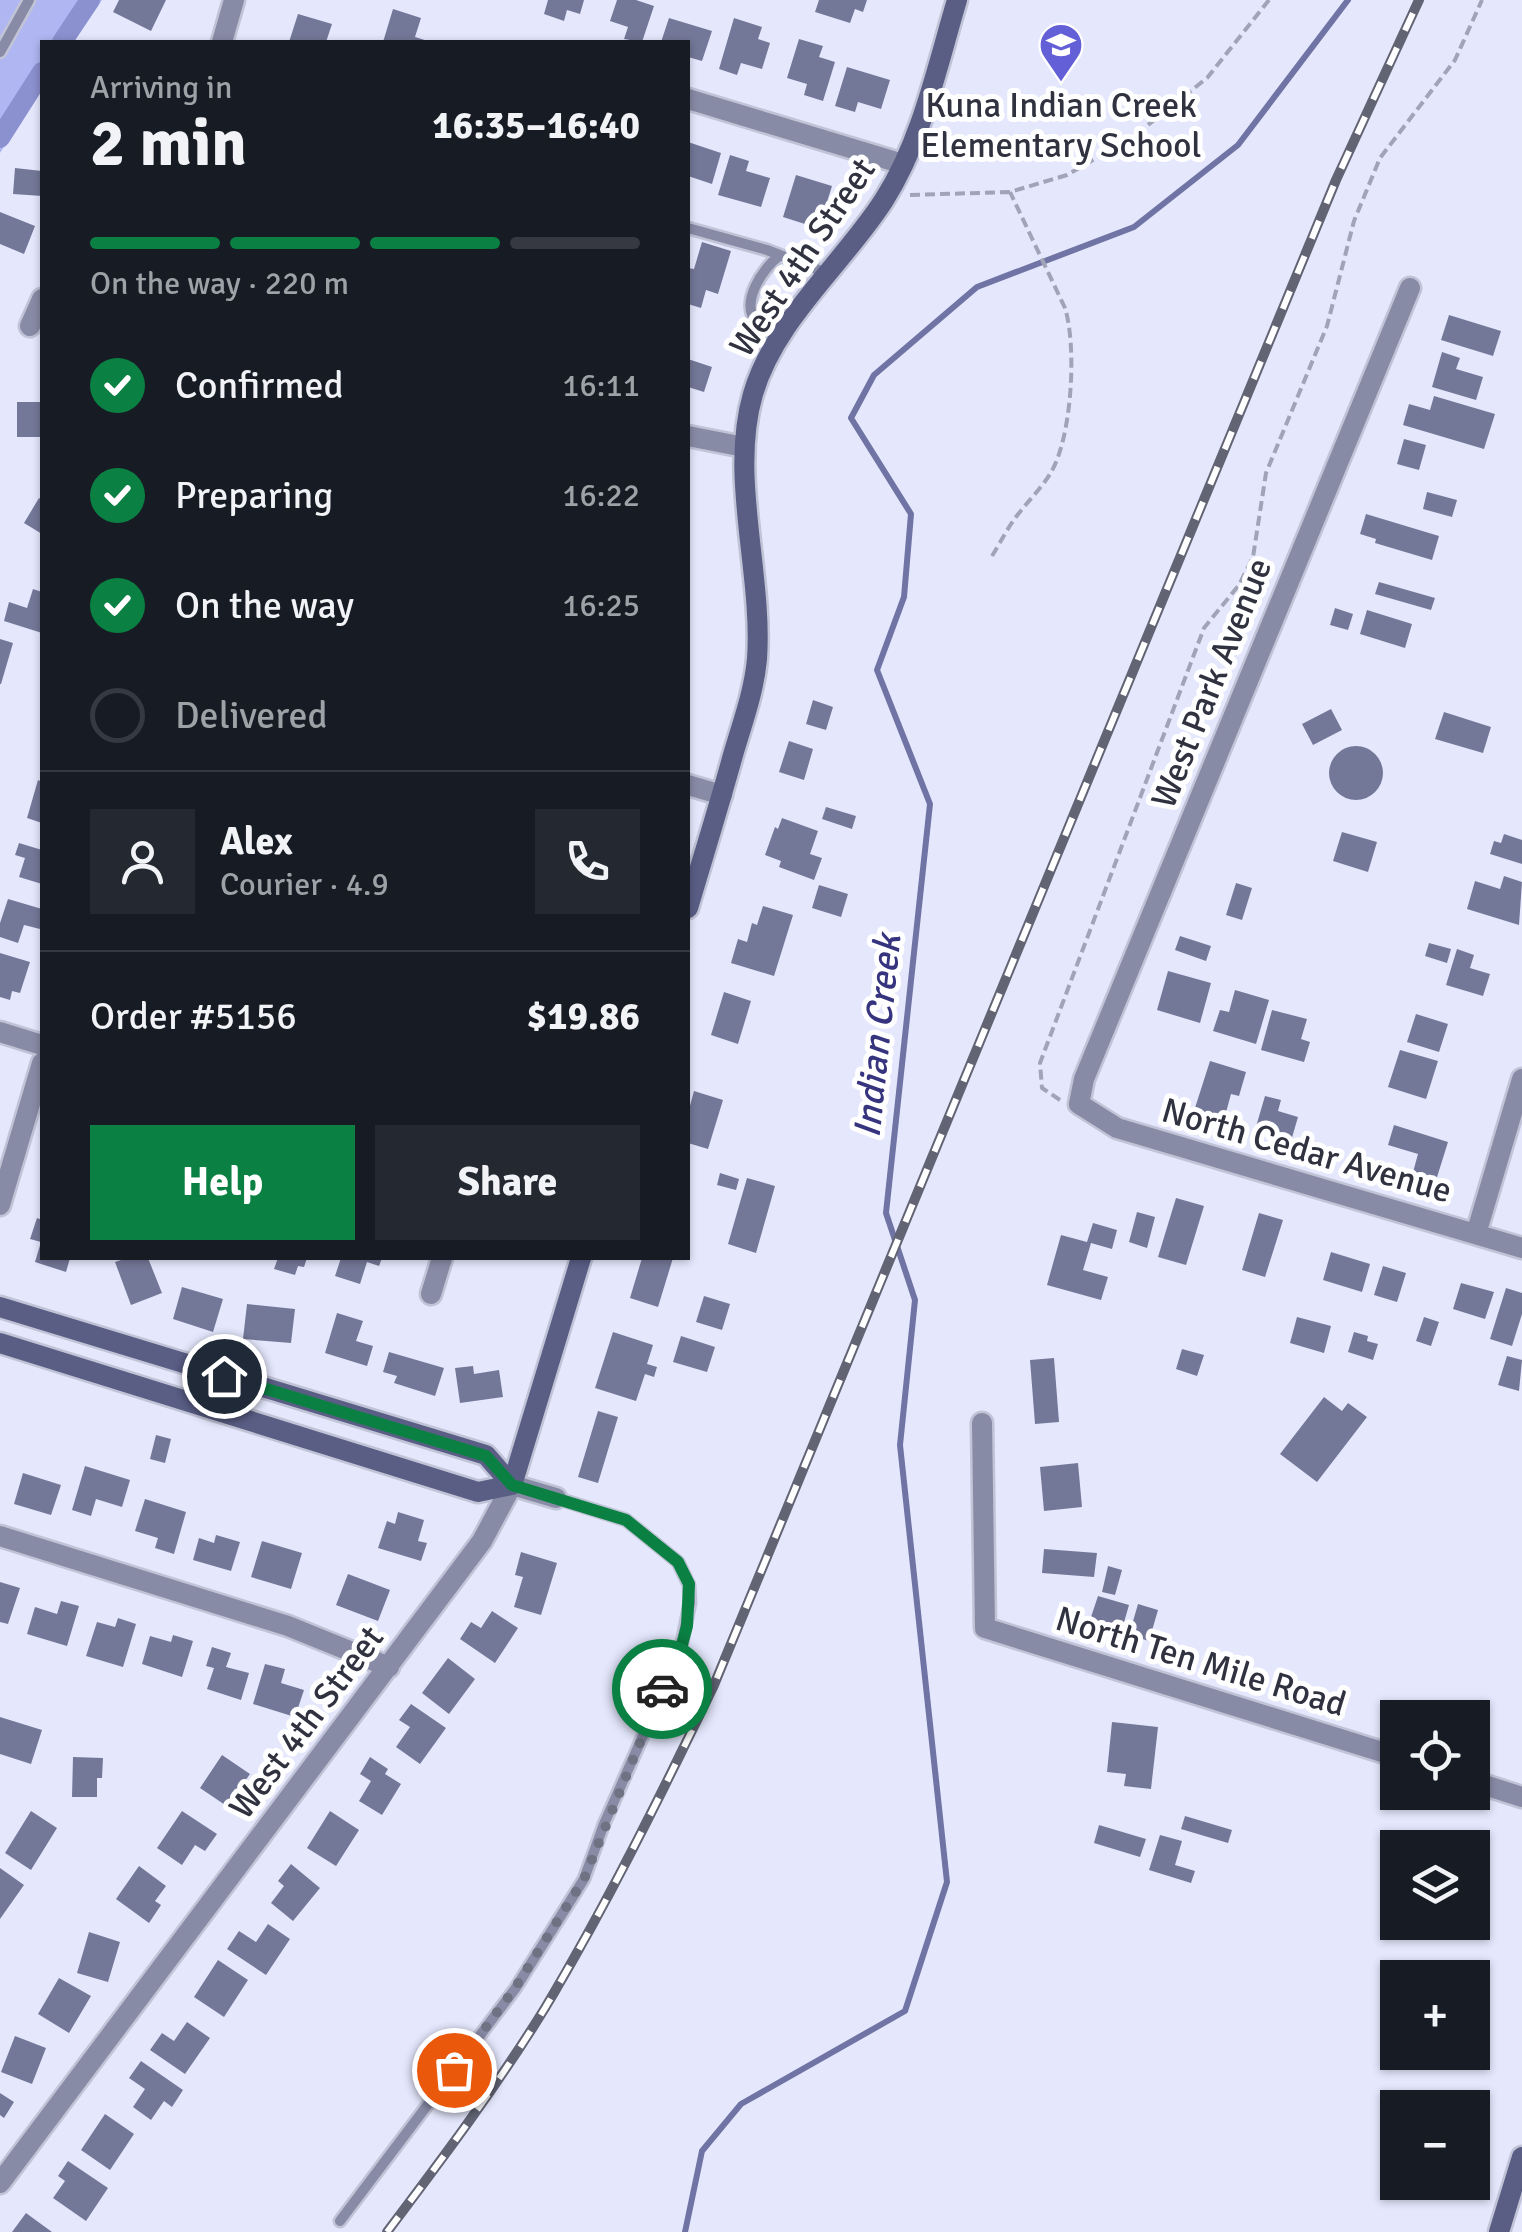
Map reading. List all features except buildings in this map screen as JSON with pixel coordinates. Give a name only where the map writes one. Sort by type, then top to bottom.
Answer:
[{"type":"main road","name":"West 4th Street","points":[[690,901],[750,699],[756,661],[757,619],[744,448],[754,391],[780,337],[887,195],[923,113],[957,0]]},
{"type":"main road","name":"West 4th Street","points":[[512,1485],[580,1260]]},
{"type":"main road","points":[[0,1307],[486,1456],[512,1485]]},
{"type":"main road","points":[[0,1343],[478,1492],[512,1485]]},
{"type":"main road","points":[[1499,2232],[1522,2157]]},
{"type":"street","points":[[223,40],[234,0]]},
{"type":"street","points":[[690,100],[903,164]]},
{"type":"street","name":"West Park Avenue","points":[[1079,1104],[1084,1079],[1410,288]]},
{"type":"street","points":[[30,326],[40,304]]},
{"type":"street","points":[[690,436],[744,448]]},
{"type":"street","points":[[690,786],[722,796]]},
{"type":"street","points":[[0,1032],[40,1044]]},
{"type":"street","points":[[0,1205],[40,1070]]},
{"type":"street","points":[[1476,1234],[1522,1080]]},
{"type":"street","name":"North Cedar Avenue","points":[[1079,1104],[1116,1128],[1522,1248]]},
{"type":"street","points":[[431,1294],[441,1260]]},
{"type":"street","name":"North Ten Mile Road","points":[[982,1424],[985,1628],[1380,1751]]},
{"type":"street","points":[[512,1485],[556,1498]]},
{"type":"street","name":"West 4th Street","points":[[0,2183],[482,1541],[512,1485]]},
{"type":"street","points":[[0,1536],[288,1626],[389,1667]]},
{"type":"street","points":[[1490,1787],[1522,1796]]},
{"type":"lane","points":[[0,52],[28,0]]},
{"type":"lane","points":[[690,229],[830,274]]},
{"type":"lane","points":[[780,255],[758,280],[751,312],[755,322],[780,337]]},
{"type":"lane","points":[[340,2221],[515,1988],[584,1879],[604,1824],[680,1652],[690,1603],[689,1584],[678,1562],[626,1520],[556,1498]]},
{"type":"path","points":[[887,195],[1010,192],[1066,175],[1134,136],[1207,78],[1269,0]]},
{"type":"path","points":[[1079,1104],[1055,1099],[1042,1088],[1040,1063],[1204,628],[1239,585],[1253,558],[1266,472],[1327,326],[1354,220],[1380,158],[1455,60],[1482,0]]},
{"type":"path","points":[[992,556],[1014,519],[1052,472],[1064,432],[1070,372],[1070,324],[1010,192]]},
{"type":"shaded area","points":[[0,0],[102,0],[74,40],[40,40],[40,91],[0,153]]},
{"type":"waterway","points":[[63,40],[90,0]]},
{"type":"waterway","name":"Indian Creek","points":[[685,2232],[702,2151],[741,2104],[905,2011],[947,1882],[900,1445],[915,1300],[886,1213],[930,804],[877,670],[904,597],[911,514],[851,418],[874,375],[977,287],[1134,227],[1238,145],[1348,0]]},
{"type":"waterway","points":[[0,138],[40,75]]},
{"type":"railway","points":[[387,2232],[449,2150],[545,2008],[633,1849],[714,1685],[1336,180],[1419,0]]},
{"type":"way so far","points":[[454,2070],[515,1988],[584,1879],[662,1689]]},
{"type":"place","name":"Kuna Indian Creek Elementary School","points":[[1061,83]]},
{"type":"route","points":[[224,1376],[486,1456],[512,1485],[626,1520],[678,1562],[689,1584],[687,1626],[680,1652],[662,1689]]}]
